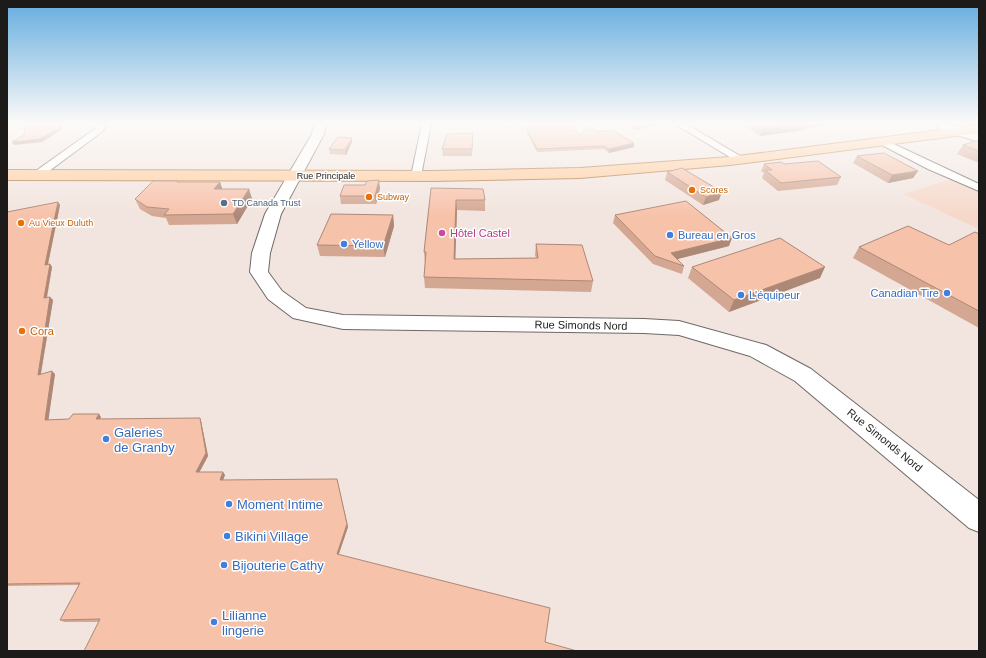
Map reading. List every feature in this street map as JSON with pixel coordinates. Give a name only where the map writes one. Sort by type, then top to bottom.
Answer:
[{"type":"main road","name":"Rue Principale","points":[[7,175],[297,170],[580,173],[706,164],[745,155]]},
{"type":"main road","name":"Rue Principale","points":[[736,156],[750,155]]},
{"type":"main road","points":[[7,162],[152,162]]},
{"type":"main road","name":"Rue Principale","points":[[243,163],[297,170]]},
{"type":"street","points":[[37,175],[65,155]]},
{"type":"street","name":"Rue Simonds Nord","points":[[306,155],[273,214],[261,254],[259,272],[275,295],[300,313],[343,322],[644,326],[679,328],[758,350],[803,375],[979,518]]},
{"type":"street","points":[[417,171],[420,155]]},
{"type":"street","points":[[908,155],[979,188]]},
{"type":"shaded area","points":[[7,155],[979,155],[979,651],[7,651]]},
{"type":"shaded area","points":[[962,176],[979,184],[979,229],[903,194]]},
{"type":"building","points":[[887,155],[918,171],[892,175],[857,156]]},
{"type":"building","points":[[818,161],[841,177],[781,183],[765,170],[772,170],[764,164],[781,162],[784,164]]},
{"type":"building","points":[[682,168],[722,192],[706,197],[667,172]]},
{"type":"building","points":[[379,180],[375,196],[340,196],[344,185],[365,185],[367,181]]},
{"type":"building","points":[[153,181],[220,182],[214,189],[249,189],[233,214],[164,215],[169,209],[147,207],[135,199]]},
{"type":"building","name":"Hôtel Castel","points":[[431,188],[483,189],[485,200],[456,200],[454,259],[538,258],[536,244],[582,245],[593,281],[424,277],[426,252],[424,252]]},
{"type":"building","name":"Bureau en Gros","points":[[686,201],[732,238],[671,253],[684,266],[655,256],[615,215]]},
{"type":"building","name":"Galeries de Granby","points":[[58,202],[45,265],[50,264],[44,298],[50,297],[38,375],[52,371],[45,420],[69,419],[73,414],[99,414],[96,419],[200,418],[206,453],[196,472],[223,472],[220,480],[337,479],[347,524],[337,554],[550,608],[545,642],[577,651],[84,651],[100,619],[60,620],[80,583],[7,584],[7,212]]},
{"type":"building","points":[[331,214],[393,215],[383,246],[317,245]]},
{"type":"building","name":"Canadian Tire","points":[[908,226],[949,245],[975,232],[979,234],[979,311],[859,247]]},
{"type":"building","name":"L'équipeur","points":[[780,238],[825,267],[734,300],[692,267]]},
{"type":"place","name":"Scores","points":[[692,190]]},
{"type":"place","name":"Subway","points":[[369,197]]},
{"type":"place","name":"TD Canada Trust","points":[[224,203]]},
{"type":"place","name":"Au Vieux Duluth","points":[[21,223]]},
{"type":"place","name":"Hôtel Castel","points":[[442,233]]},
{"type":"place","name":"Bureau en Gros","points":[[670,235]]},
{"type":"place","name":"Yellow","points":[[344,244]]},
{"type":"place","name":"Canadian Tire","points":[[947,293]]},
{"type":"place","name":"L'équipeur","points":[[741,295]]},
{"type":"place","name":"Cora","points":[[22,331]]},
{"type":"place","name":"Galeries de Granby","points":[[106,439]]},
{"type":"place","name":"Moment Intime","points":[[229,504]]},
{"type":"place","name":"Bikini Village","points":[[227,536]]},
{"type":"place","name":"Bijouterie Cathy","points":[[224,565]]},
{"type":"place","name":"Lilianne lingerie","points":[[214,622]]}]
